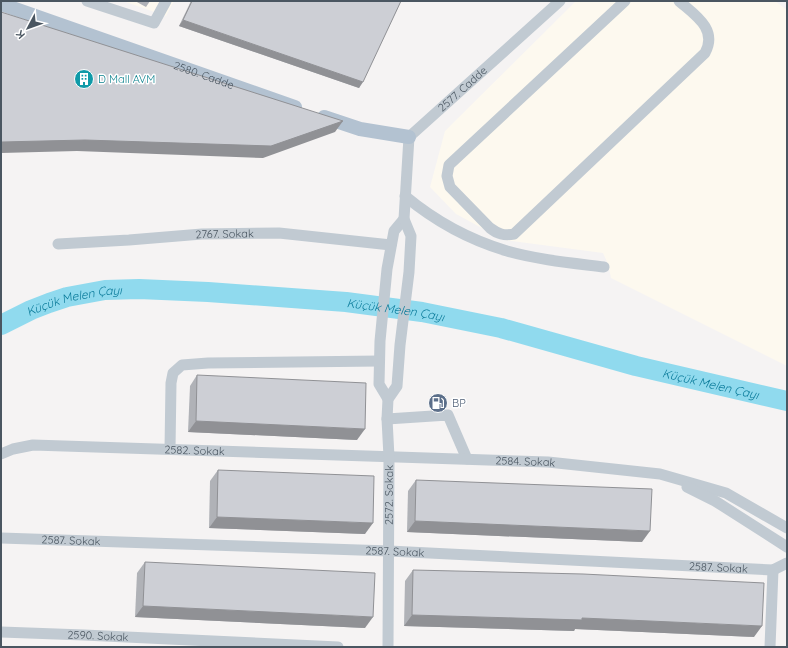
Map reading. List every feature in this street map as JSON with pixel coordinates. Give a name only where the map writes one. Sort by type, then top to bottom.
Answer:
[{"type":"main road","name":"2580. Cadde","points":[[1,4],[360,129],[409,137]]},
{"type":"street","points":[[87,1],[100,3],[154,24],[166,1]]},
{"type":"street","name":"2577. Cadde","points":[[409,137],[560,1]]},
{"type":"street","points":[[625,1],[449,165],[447,176],[450,187],[490,228],[498,234],[514,234],[705,53],[709,44],[707,29],[700,20],[679,1]]},
{"type":"street","points":[[388,399],[379,384],[380,341],[387,269],[391,245],[394,231],[404,219],[409,137]]},
{"type":"street","points":[[405,196],[418,207],[479,242],[508,252],[604,268]]},
{"type":"street","name":"2572. Sokak","points":[[388,647],[389,456],[387,419],[388,399],[397,386],[400,345],[409,272],[411,236],[404,219]]},
{"type":"street","name":"2767. Sokak","points":[[58,244],[202,234],[279,233],[391,245]]},
{"type":"street","points":[[170,449],[171,383],[173,373],[182,365],[208,363],[380,361]]},
{"type":"street","points":[[387,419],[448,415],[467,459]]},
{"type":"street","name":"2582. Sokak","points":[[1,454],[13,449],[33,445],[389,456]]},
{"type":"street","name":"2584. Sokak","points":[[389,456],[548,462],[660,474],[726,493],[787,528]]},
{"type":"street","name":"2584. Sokak","points":[[660,474],[715,501],[787,547]]},
{"type":"street","name":"2587. Sokak","points":[[1,538],[389,551],[773,570],[787,563]]},
{"type":"street","points":[[770,647],[773,570]]},
{"type":"street","name":"2590. Sokak","points":[[1,632],[338,647]]},
{"type":"shaded area","points":[[123,1],[174,1],[166,16]]},
{"type":"shaded area","points":[[576,1],[775,1],[787,10],[787,366],[611,278],[608,264],[603,253],[504,240],[456,214],[430,187],[445,131]]},
{"type":"building","points":[[192,1],[401,1],[363,82],[183,20]]},
{"type":"building","name":"D Mall AVM","points":[[1,12],[343,121],[271,146],[85,140],[1,142]]},
{"type":"building","points":[[197,375],[366,383],[365,429],[196,421]]},
{"type":"building","points":[[218,470],[374,476],[373,523],[217,517]]},
{"type":"building","points":[[416,480],[652,489],[650,531],[415,521]]},
{"type":"building","points":[[145,562],[375,573],[373,617],[143,606]]},
{"type":"building","points":[[413,570],[583,574],[764,583],[762,626],[582,618],[582,620],[412,615]]},
{"type":"waterway","name":"Küçük Melen Çayı","points":[[1,325],[49,303],[67,297],[105,290],[139,289],[208,292],[346,302],[422,312],[501,328],[636,366],[787,401]]},
{"type":"place","name":"D Mall AVM","points":[[84,79]]},
{"type":"place","name":"BP","points":[[438,403]]}]
